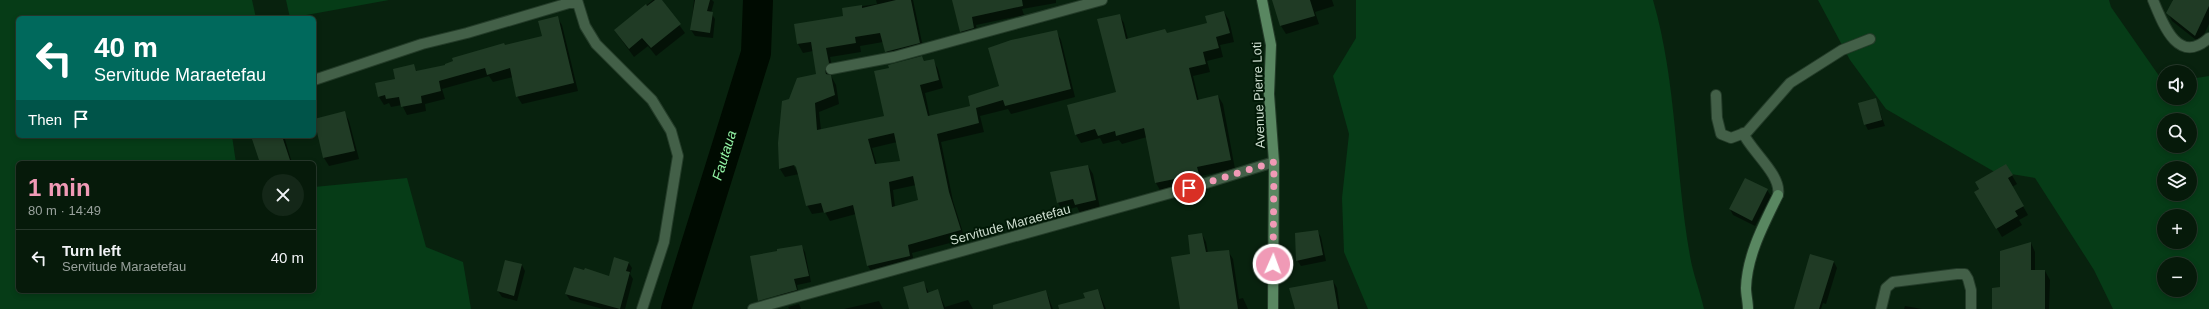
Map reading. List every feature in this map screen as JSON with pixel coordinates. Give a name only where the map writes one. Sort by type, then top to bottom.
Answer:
[{"type":"main road","name":"Avenue Pierre Loti","points":[[1262,0],[1270,45],[1269,94],[1274,162],[1273,309]]},
{"type":"main road","points":[[1748,309],[1746,288],[1749,266],[1756,243],[1778,195]]},
{"type":"street","points":[[831,68],[894,56],[1102,0]]},
{"type":"street","points":[[2153,0],[2174,41],[2186,48],[2200,46],[2209,38]]},
{"type":"street","points":[[316,79],[422,44],[467,33],[576,2],[585,26],[596,44],[652,100],[671,131],[678,156],[664,242],[642,309]]},
{"type":"street","points":[[1716,95],[1717,118],[1721,134],[1731,138],[1747,132],[1790,83],[1842,50],[1870,39]]},
{"type":"street","points":[[1743,133],[1776,179],[1779,188],[1778,195]]},
{"type":"street","name":"Servitude Maraetefau","points":[[753,309],[1196,186],[1274,162]]},
{"type":"street","points":[[1881,309],[1886,288],[1893,282],[1957,274],[1965,274],[1968,278],[1971,309]]},
{"type":"green space","points":[[0,0],[252,0],[256,16],[16,16],[16,138],[232,138],[236,161],[16,161],[16,293],[316,293],[316,187],[407,178],[426,247],[463,262],[471,309],[0,309]]},
{"type":"green space","points":[[286,0],[389,0],[301,16],[290,16]]},
{"type":"green space","points":[[1356,0],[1653,0],[1667,63],[1681,192],[1690,256],[1704,309],[1368,309],[1344,252],[1342,198],[1349,134],[1333,76],[1356,38]]},
{"type":"green space","points":[[1818,0],[2109,0],[2111,7],[2157,73],[2157,105],[2197,105],[2197,78],[2209,76],[2209,309],[2113,309],[2094,270],[2035,178],[1993,171],[1886,109],[1850,60]]},
{"type":"building","points":[[655,0],[662,0],[681,24],[651,48],[642,38],[629,49],[614,30],[646,4],[647,6]]},
{"type":"building","points":[[695,0],[710,0],[707,11],[713,12],[710,33],[690,30]]},
{"type":"building","points":[[896,0],[911,0],[920,43],[885,52],[880,33],[855,37],[856,43],[826,48],[829,63],[825,70],[826,74],[831,75],[835,95],[815,103],[817,130],[884,116],[874,71],[889,68],[888,65],[922,56],[924,61],[934,59],[939,80],[920,85],[928,116],[970,106],[968,96],[999,86],[988,48],[1011,40],[1057,30],[1071,89],[1005,106],[1003,100],[976,108],[979,123],[937,134],[949,192],[961,230],[908,245],[910,256],[867,266],[853,205],[824,213],[821,203],[806,206],[796,167],[794,165],[779,169],[778,143],[782,101],[789,99],[797,78],[816,74],[811,42],[797,44],[794,24],[843,16],[842,8],[862,5],[862,8]],"holes":[[[894,133],[900,161],[875,164],[868,139]],[[913,176],[918,200],[892,207],[889,182]]]},
{"type":"building","points":[[952,0],[1022,0],[1023,6],[972,17],[974,28],[960,32]]},
{"type":"building","points":[[1272,0],[1310,0],[1315,16],[1280,26]]},
{"type":"building","points":[[2173,0],[2209,0],[2209,6],[2195,36],[2166,13]]},
{"type":"building","points":[[1224,11],[1230,33],[1216,37],[1219,48],[1203,52],[1206,64],[1189,68],[1197,100],[1218,95],[1231,160],[1197,167],[1199,174],[1155,183],[1144,128],[1116,136],[1115,131],[1098,136],[1095,129],[1075,135],[1067,105],[1116,92],[1097,19],[1120,14],[1126,39],[1165,29],[1167,33],[1207,23],[1205,16]]},
{"type":"building","points":[[558,16],[574,83],[516,97],[510,68],[487,75],[485,68],[439,81],[441,91],[421,96],[422,103],[401,107],[399,97],[386,99],[385,95],[378,97],[375,83],[395,79],[393,69],[414,64],[416,71],[445,65],[453,61],[452,58],[504,43],[505,45],[542,36],[538,21]]},
{"type":"building","points":[[1876,98],[1882,120],[1864,125],[1858,103]]},
{"type":"building","points":[[345,111],[355,151],[323,158],[316,128],[316,118]]},
{"type":"building","points":[[252,138],[283,138],[290,161],[259,161]]},
{"type":"building","points":[[2006,164],[2013,175],[2008,178],[2024,206],[2015,211],[2018,216],[1996,229],[1974,192],[1979,189],[1975,182]]},
{"type":"building","points":[[1088,165],[1096,200],[1075,205],[1073,199],[1057,203],[1050,172]]},
{"type":"building","points":[[1745,178],[1768,189],[1752,221],[1729,209]]},
{"type":"building","points":[[1318,230],[1323,255],[1296,261],[1295,233]]},
{"type":"building","points":[[1202,233],[1206,252],[1229,250],[1238,309],[1180,309],[1171,257],[1190,254],[1188,235]]},
{"type":"building","points":[[2031,242],[2031,270],[2045,270],[2045,309],[1992,309],[1992,288],[2000,287],[2000,251]]},
{"type":"building","points":[[802,245],[809,276],[794,279],[797,290],[758,301],[750,256],[777,251],[777,249]]},
{"type":"building","points":[[1810,254],[1834,261],[1819,309],[1794,309]]},
{"type":"building","points":[[614,257],[629,262],[626,271],[630,272],[620,309],[565,294],[574,267],[584,270],[585,268],[609,276]]},
{"type":"building","points":[[505,260],[522,264],[514,296],[497,291]]},
{"type":"building","points":[[1333,280],[1338,309],[1295,309],[1289,288]]},
{"type":"building","points":[[924,281],[927,293],[938,289],[944,309],[909,309],[903,287]]},
{"type":"building","points":[[1098,289],[1104,309],[1059,309],[1058,305],[1085,298],[1083,293]]},
{"type":"building","points":[[1046,290],[1051,309],[993,309],[993,305]]},
{"type":"waterway","name":"Fautaua","points":[[676,309],[756,53],[758,0]]},
{"type":"route","points":[[1189,188],[1274,162],[1273,264]]}]
